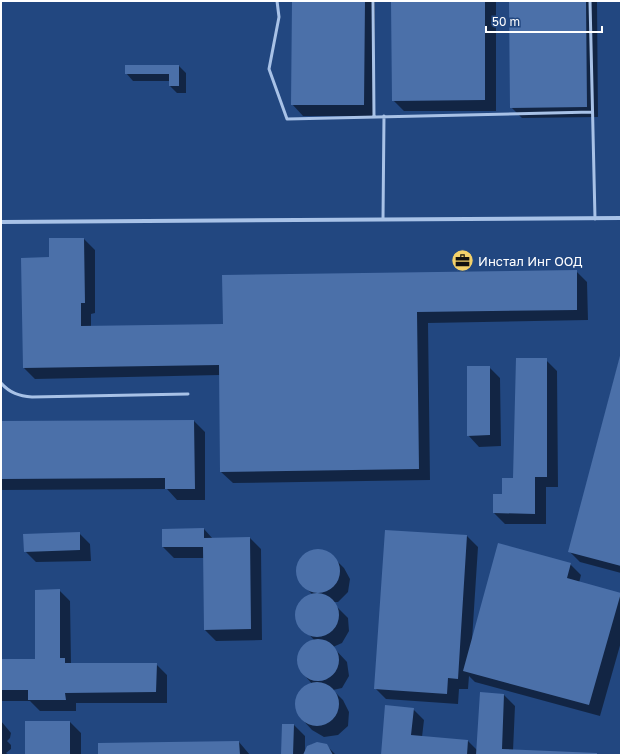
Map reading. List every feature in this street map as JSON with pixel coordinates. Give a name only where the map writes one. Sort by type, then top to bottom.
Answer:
[{"type":"street","points":[[1,222],[621,218]]},
{"type":"lane","points":[[277,1],[279,17],[269,69],[287,119],[592,112]]},
{"type":"lane","points":[[373,1],[374,116]]},
{"type":"lane","points":[[590,1],[595,219]]},
{"type":"lane","points":[[384,116],[384,219]]},
{"type":"lane","points":[[1,383],[10,392],[20,396],[32,397],[188,394]]},
{"type":"building","points":[[292,1],[365,1],[364,105],[291,105]]},
{"type":"building","points":[[391,1],[485,1],[485,100],[392,101]]},
{"type":"building","points":[[509,1],[586,1],[587,107],[510,108]]},
{"type":"building","points":[[125,65],[179,65],[179,86],[169,86],[169,74],[125,74]]},
{"type":"building","points":[[49,238],[84,238],[85,303],[81,303],[81,326],[223,324],[222,275],[577,270],[577,310],[417,312],[419,469],[220,472],[219,365],[23,368],[21,258],[49,257]]},
{"type":"building","points":[[621,352],[621,566],[568,552]]},
{"type":"building","points":[[516,358],[547,358],[547,477],[535,477],[535,514],[493,513],[493,494],[502,494],[502,478],[513,478]]},
{"type":"building","points":[[467,366],[490,366],[490,435],[467,436]]},
{"type":"building","points":[[194,420],[195,489],[165,489],[165,478],[1,479],[1,421]]},
{"type":"building","points":[[204,528],[204,538],[250,537],[251,629],[204,630],[203,547],[162,547],[162,529]]},
{"type":"building","points":[[385,530],[467,535],[458,679],[448,678],[447,694],[374,689]]},
{"type":"building","points":[[80,532],[80,550],[24,552],[23,534]]},
{"type":"building","points":[[498,543],[571,563],[567,578],[621,593],[589,705],[463,671]]},
{"type":"building","points":[[318,549],[330,553],[336,559],[340,571],[336,583],[330,589],[318,593],[306,589],[300,583],[296,571],[300,559],[306,553]]},
{"type":"building","points":[[60,589],[60,658],[65,658],[65,663],[157,663],[156,692],[65,693],[66,700],[28,700],[28,690],[1,690],[1,659],[35,659],[35,590]]},
{"type":"building","points":[[317,593],[329,597],[335,603],[339,615],[335,627],[329,633],[317,637],[305,633],[299,627],[295,615],[299,603],[305,597]]},
{"type":"building","points":[[314,639],[322,639],[330,642],[336,648],[339,660],[336,672],[330,678],[322,681],[314,681],[306,678],[300,672],[297,664],[297,656],[300,648],[306,642]]},
{"type":"building","points":[[313,682],[321,682],[333,688],[339,700],[339,708],[333,720],[321,726],[313,726],[301,720],[295,708],[295,700],[301,688]]},
{"type":"building","points":[[480,692],[504,694],[502,749],[597,753],[597,755],[476,755]]},
{"type":"building","points":[[385,705],[414,708],[411,735],[468,740],[467,755],[381,755]]},
{"type":"building","points":[[25,721],[70,721],[70,755],[25,755]]},
{"type":"building","points":[[282,724],[294,724],[293,755],[281,755]]},
{"type":"building","points":[[239,741],[240,755],[98,755],[98,743]]},
{"type":"building","points":[[317,742],[327,744],[333,755],[303,755],[307,746]]},
{"type":"place","name":"Инстал Инг ООД","points":[[463,261]]}]
